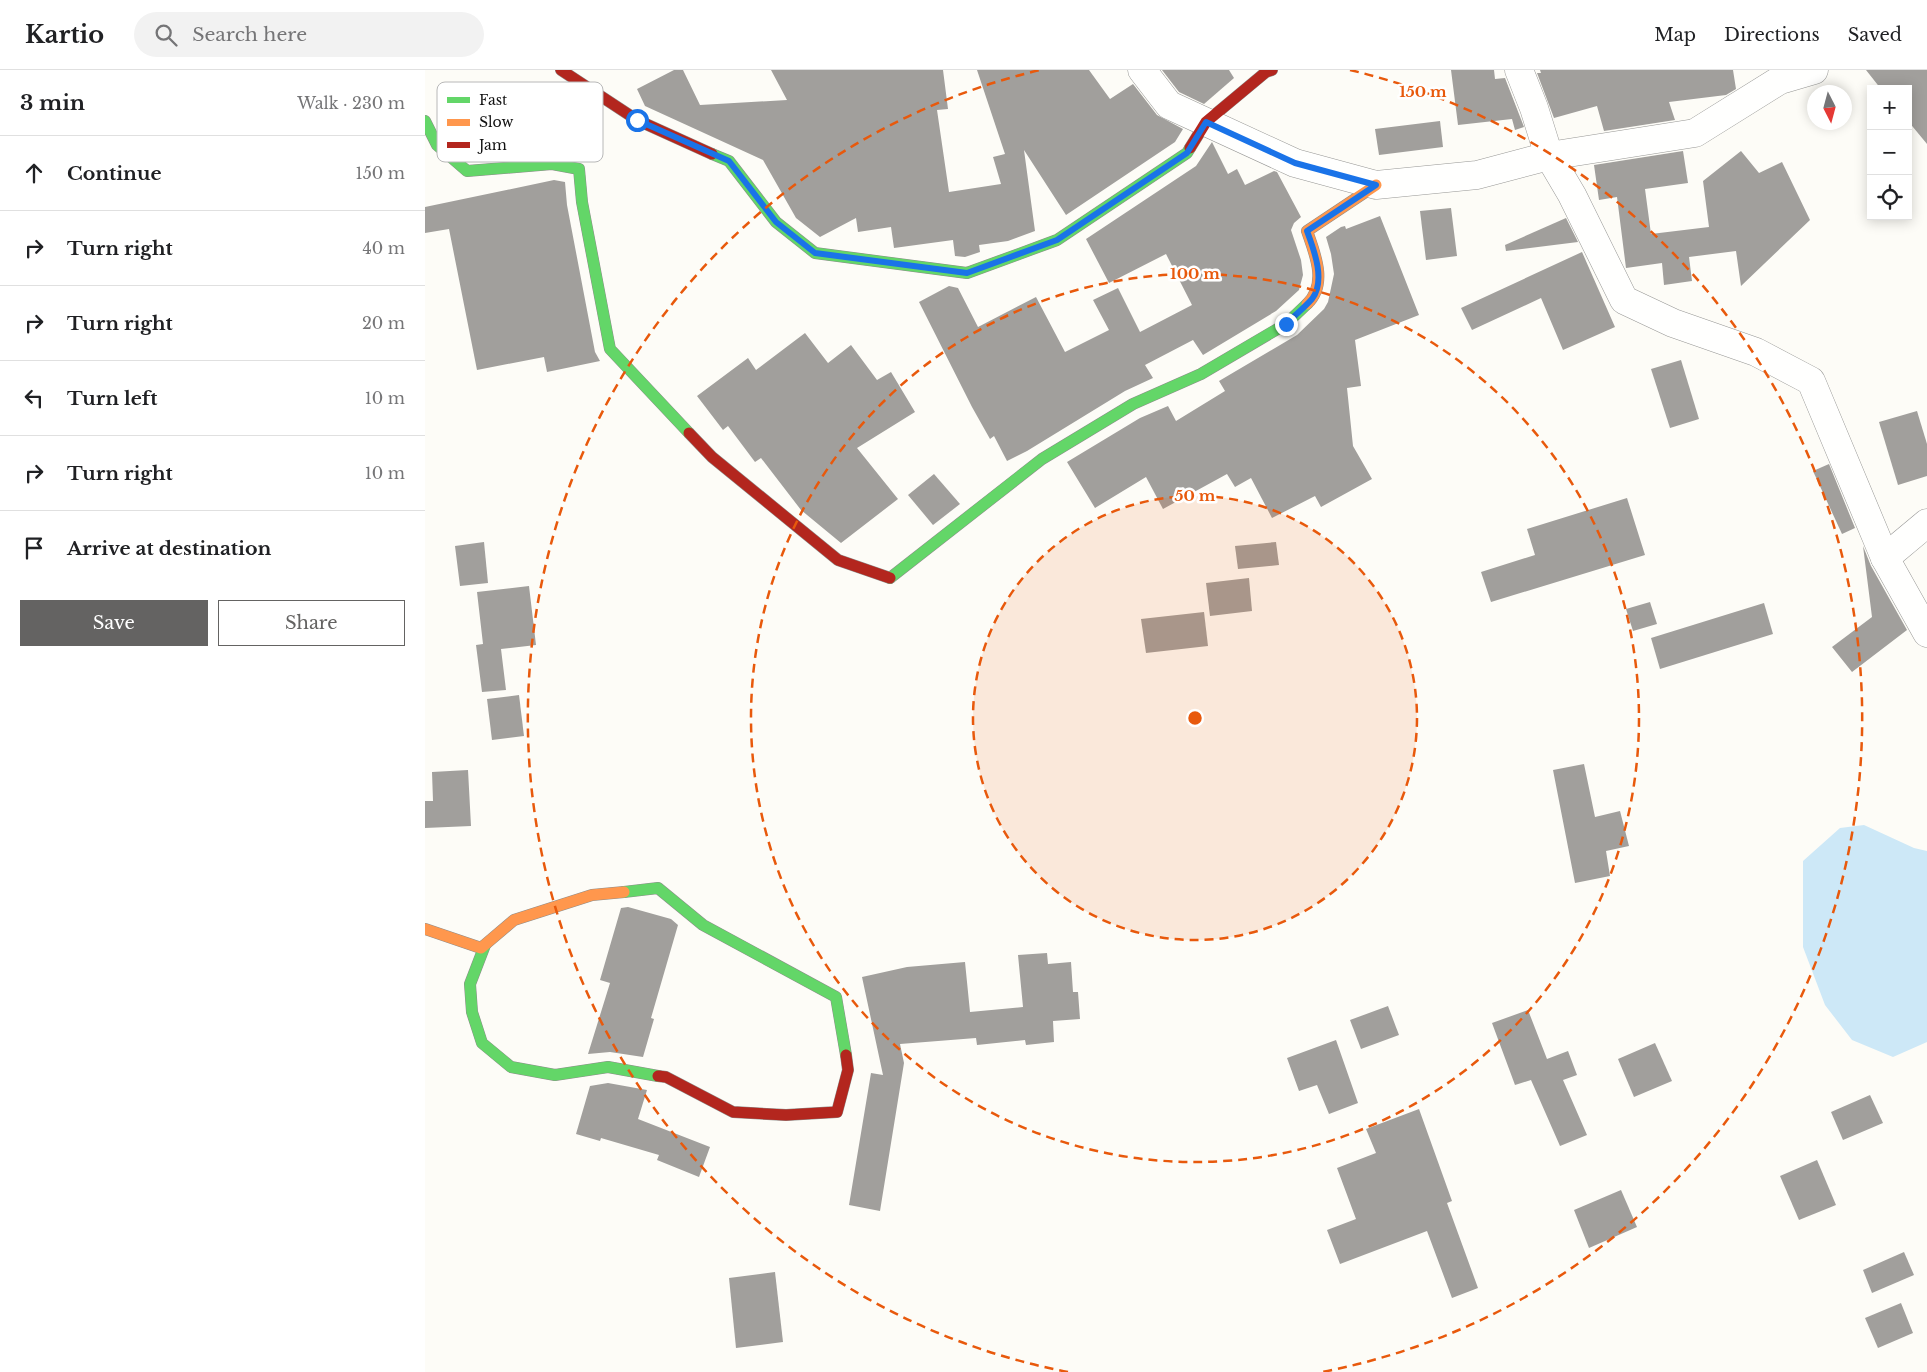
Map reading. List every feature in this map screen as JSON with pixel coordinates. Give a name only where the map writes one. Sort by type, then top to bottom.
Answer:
[{"type":"street","points":[[561,70],[578,82]]},
{"type":"street","points":[[1142,70],[1169,105],[1295,163],[1376,185],[1477,175],[1549,156],[1695,132],[1780,80],[1814,70]]},
{"type":"street","points":[[603,98],[637,120],[729,161],[776,222],[815,253],[967,273],[1057,240],[1187,153],[1206,122],[1266,72],[1272,70]]},
{"type":"street","points":[[1519,70],[1534,108],[1549,156],[1572,195],[1624,300],[1673,323],[1756,352],[1811,381],[1885,558],[1927,633]]},
{"type":"street","points":[[425,121],[437,144]]},
{"type":"street","points":[[457,162],[467,171],[552,164],[579,169],[582,202],[611,349],[712,456],[838,560],[891,578],[1042,459],[1133,404],[1201,374],[1286,324],[1313,298],[1319,276],[1316,256],[1307,231],[1376,185]]},
{"type":"street","points":[[1885,558],[1927,524]]},
{"type":"street","points":[[425,929],[481,948],[514,920],[592,895],[659,888],[703,925],[836,997],[848,1070],[837,1112],[787,1116],[733,1112],[666,1077],[608,1067],[555,1075],[511,1067],[482,1043],[472,1012],[470,984],[485,945]]},
{"type":"water","points":[[1864,825],[1914,848],[1927,851],[1927,1042],[1893,1057],[1852,1040],[1825,1005],[1803,947],[1803,861],[1840,828]]},
{"type":"building","points":[[674,70],[683,70],[700,105],[787,100],[771,70],[943,70],[948,109],[937,110],[949,192],[1001,184],[993,157],[1005,154],[977,70],[1089,70],[1110,99],[1133,84],[1157,115],[1183,129],[1175,142],[1066,215],[1024,150],[1035,231],[1008,241],[979,245],[980,252],[965,257],[955,256],[953,240],[894,248],[891,227],[858,232],[856,218],[820,237],[796,218],[763,160],[645,106],[637,89]]},
{"type":"building","points":[[1162,70],[1229,70],[1234,78],[1204,104],[1179,92]]},
{"type":"building","points":[[1451,70],[1494,70],[1495,79],[1505,78],[1524,127],[1515,130],[1512,119],[1458,125]]},
{"type":"building","points":[[1540,70],[1733,70],[1736,89],[1726,95],[1669,102],[1675,120],[1604,131],[1597,106],[1554,118],[1537,73],[1541,73]]},
{"type":"building","points":[[1866,70],[1927,70],[1927,144],[1912,126],[1912,85],[1878,85]]},
{"type":"building","points":[[1440,121],[1443,147],[1379,155],[1375,129]]},
{"type":"building","points":[[1212,142],[1228,174],[1237,169],[1245,185],[1274,171],[1277,172],[1301,217],[1294,223],[1291,230],[1301,260],[1303,275],[1299,290],[1276,311],[1203,355],[1193,340],[1145,365],[1153,378],[1125,391],[1027,451],[1007,461],[994,436],[990,439],[972,407],[919,302],[949,286],[958,288],[978,327],[1036,297],[1065,352],[1109,330],[1093,300],[1118,288],[1140,332],[1192,305],[1166,254],[1109,283],[1086,239],[1196,166]]},
{"type":"building","points":[[1683,151],[1688,183],[1645,189],[1651,234],[1709,227],[1703,181],[1741,151],[1759,173],[1782,162],[1810,220],[1741,286],[1736,251],[1689,257],[1692,281],[1664,285],[1662,263],[1626,268],[1617,197],[1599,200],[1594,165]]},
{"type":"building","points":[[554,180],[565,182],[567,205],[595,352],[600,361],[547,372],[544,357],[477,370],[449,229],[425,233],[425,207]]},
{"type":"building","points":[[1451,208],[1457,256],[1426,260],[1420,211]]},
{"type":"building","points":[[1380,216],[1419,315],[1355,340],[1361,386],[1347,388],[1353,446],[1372,479],[1321,507],[1315,496],[1272,518],[1251,478],[1235,487],[1227,474],[1163,509],[1146,477],[1095,508],[1067,462],[1140,418],[1168,406],[1176,421],[1225,391],[1219,381],[1297,335],[1324,309],[1328,302],[1334,274],[1326,237],[1341,227],[1345,226],[1346,229]]},
{"type":"building","points":[[1566,218],[1578,242],[1506,251],[1505,245]]},
{"type":"building","points":[[1582,252],[1615,327],[1563,350],[1541,298],[1472,330],[1461,308]]},
{"type":"building","points":[[805,333],[828,363],[851,345],[877,380],[891,372],[915,412],[857,448],[898,499],[841,543],[801,510],[761,458],[755,462],[728,426],[723,430],[697,396],[748,358],[756,370]]},
{"type":"building","points":[[1681,360],[1699,419],[1670,428],[1651,369]]},
{"type":"building","points":[[1917,411],[1927,444],[1927,476],[1898,485],[1879,422]]},
{"type":"building","points":[[1829,464],[1855,528],[1842,534],[1813,471]]},
{"type":"building","points":[[934,474],[960,504],[933,525],[908,495]]},
{"type":"building","points":[[1627,498],[1645,555],[1491,602],[1481,572],[1535,555],[1527,529]]},
{"type":"building","points":[[484,542],[488,583],[460,586],[455,546]]},
{"type":"building","points":[[1276,542],[1279,565],[1238,569],[1235,546]]},
{"type":"building","points":[[1863,546],[1871,566],[1907,630],[1852,672],[1832,647],[1872,617]]},
{"type":"building","points":[[1249,578],[1252,611],[1210,616],[1206,583]]},
{"type":"building","points":[[529,586],[536,645],[501,649],[506,690],[482,692],[476,645],[483,644],[477,592]]},
{"type":"building","points":[[1650,602],[1657,624],[1633,631],[1626,609]]},
{"type":"building","points":[[1764,603],[1773,634],[1660,669],[1651,638]]},
{"type":"building","points":[[1204,612],[1208,646],[1146,653],[1141,619]]},
{"type":"building","points":[[519,695],[524,736],[492,740],[487,699]]},
{"type":"building","points":[[1584,764],[1595,817],[1620,811],[1629,846],[1606,851],[1610,876],[1575,883],[1553,770]]},
{"type":"building","points":[[468,770],[471,826],[425,828],[425,801],[433,801],[432,772]]},
{"type":"building","points":[[628,907],[671,919],[678,925],[651,1018],[654,1019],[643,1057],[610,1052],[588,1054],[610,983],[600,980],[621,908]]},
{"type":"building","points":[[1047,953],[1048,964],[1071,962],[1073,992],[1078,992],[1080,1019],[1053,1021],[1054,1042],[1026,1045],[1025,1040],[977,1045],[976,1038],[900,1044],[904,1063],[880,1211],[849,1205],[871,1073],[883,1075],[862,977],[907,967],[965,962],[970,1012],[1023,1007],[1018,955]]},
{"type":"building","points":[[1388,1006],[1399,1035],[1361,1049],[1350,1020]]},
{"type":"building","points":[[1528,1010],[1547,1059],[1568,1051],[1577,1075],[1563,1080],[1587,1135],[1560,1146],[1531,1080],[1515,1085],[1492,1023]]},
{"type":"building","points":[[1336,1040],[1358,1103],[1329,1114],[1317,1085],[1299,1091],[1287,1058]]},
{"type":"building","points":[[1655,1043],[1672,1081],[1634,1097],[1618,1059]]},
{"type":"building","points":[[608,1083],[647,1090],[638,1119],[710,1147],[699,1177],[657,1160],[659,1155],[601,1138],[600,1141],[576,1134],[590,1086]]},
{"type":"building","points":[[1870,1095],[1883,1123],[1843,1140],[1831,1112]]},
{"type":"building","points":[[1419,1109],[1452,1201],[1447,1203],[1478,1288],[1452,1298],[1427,1231],[1340,1264],[1327,1230],[1356,1219],[1337,1168],[1376,1153],[1366,1129]]},
{"type":"building","points":[[1817,1160],[1836,1205],[1799,1220],[1780,1176]]},
{"type":"building","points":[[1621,1190],[1637,1227],[1589,1248],[1574,1210]]},
{"type":"building","points":[[1904,1252],[1914,1275],[1872,1293],[1863,1270]]},
{"type":"building","points":[[775,1272],[783,1342],[736,1348],[729,1278]]},
{"type":"building","points":[[1901,1303],[1913,1333],[1878,1348],[1865,1318]]},
{"type":"traffic: fast","points":[[425,121],[437,145]]},
{"type":"traffic: fast","points":[[712,154],[729,161],[776,222],[815,253],[967,273],[1057,240],[1187,153],[1190,148]]},
{"type":"traffic: fast","points":[[457,162],[467,171],[552,164],[579,169],[582,202],[610,349],[689,433]]},
{"type":"traffic: fast","points":[[890,578],[1042,459],[1133,404],[1201,374],[1286,324],[1307,304]]},
{"type":"traffic: fast","points":[[624,892],[658,888],[703,925],[836,997],[846,1055]]},
{"type":"traffic: fast","points":[[485,945],[470,984],[472,1012],[482,1043],[511,1067],[555,1075],[608,1067],[658,1076]]},
{"type":"traffic: slow","points":[[1307,304],[1317,287],[1318,278],[1316,259],[1307,231],[1376,185]]},
{"type":"traffic: slow","points":[[425,929],[481,948],[514,920],[592,895],[624,892]]},
{"type":"traffic: jam","points":[[561,70],[579,82]]},
{"type":"traffic: jam","points":[[1190,148],[1206,122],[1266,72],[1272,70]]},
{"type":"traffic: jam","points":[[603,98],[637,120],[712,154]]},
{"type":"traffic: jam","points":[[689,433],[712,457],[838,560],[890,578]]},
{"type":"traffic: jam","points":[[658,1076],[666,1077],[733,1112],[786,1115],[837,1112],[848,1070],[846,1055]]},
{"type":"route","points":[[637,120],[729,161],[776,222],[815,253],[967,273],[1057,240],[1187,153],[1206,122],[1295,163],[1376,185],[1307,231],[1316,256],[1319,276],[1313,298],[1286,324]]}]
